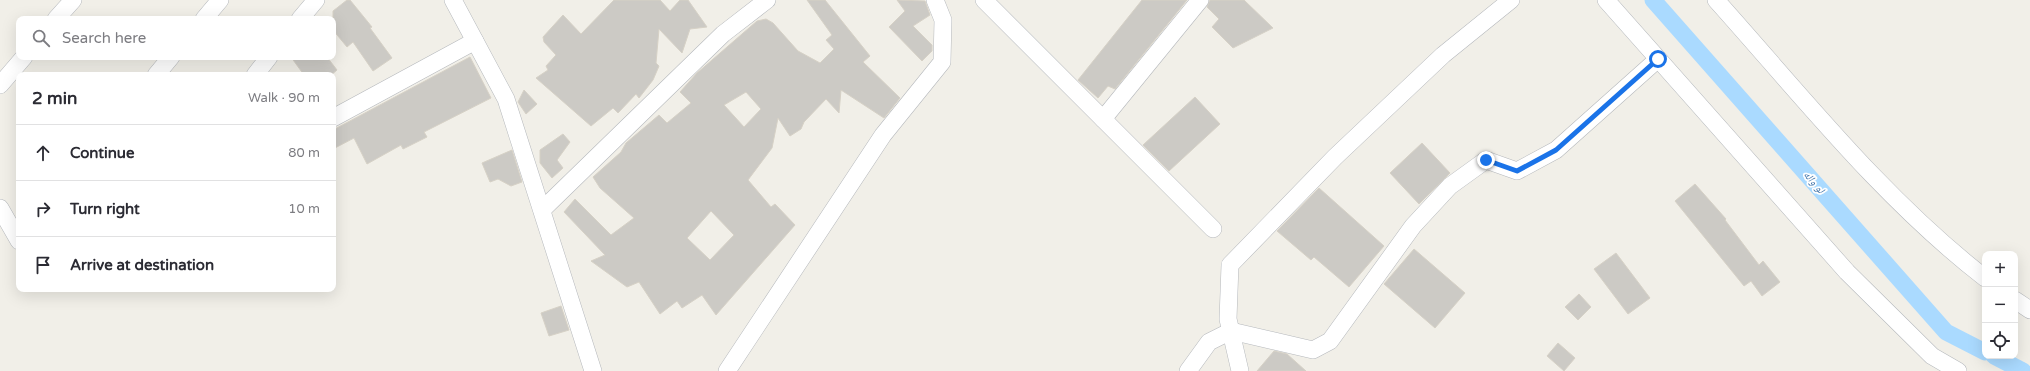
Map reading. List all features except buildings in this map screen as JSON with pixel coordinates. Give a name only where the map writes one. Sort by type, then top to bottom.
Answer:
[{"type":"street","points":[[59,16],[73,0]]},
{"type":"street","points":[[207,16],[220,0]]},
{"type":"street","points":[[303,16],[316,0]]},
{"type":"street","points":[[453,0],[506,98],[593,371]]},
{"type":"street","points":[[542,210],[724,34],[766,0]]},
{"type":"street","points":[[727,371],[883,135],[942,62],[942,20],[934,0]]},
{"type":"street","points":[[984,0],[1213,229]]},
{"type":"street","points":[[1103,119],[1200,0]]},
{"type":"street","points":[[1240,371],[1228,318],[1230,265],[1335,157],[1443,55],[1511,0]]},
{"type":"street","points":[[1606,0],[1847,272],[1932,356],[1958,371]]},
{"type":"street","points":[[1716,0],[1910,214],[1982,275]]},
{"type":"street","points":[[336,116],[475,41]]},
{"type":"street","points":[[1188,371],[1209,342],[1231,331],[1313,350],[1330,341],[1413,226],[1450,186],[1486,160],[1517,171],[1556,150],[1658,59]]},
{"type":"street","points":[[0,85],[21,60]]},
{"type":"street","points":[[158,72],[168,60]]},
{"type":"street","points":[[256,72],[266,60]]},
{"type":"street","points":[[0,208],[16,233]]},
{"type":"street","points":[[2018,302],[2030,310]]},
{"type":"waterway","name":"لو واله","points":[[1653,0],[1946,332],[1982,350]]},
{"type":"waterway","name":"لو واله","points":[[2000,359],[2023,371]]},
{"type":"route","points":[[1486,160],[1517,171],[1556,150],[1658,59]]}]
